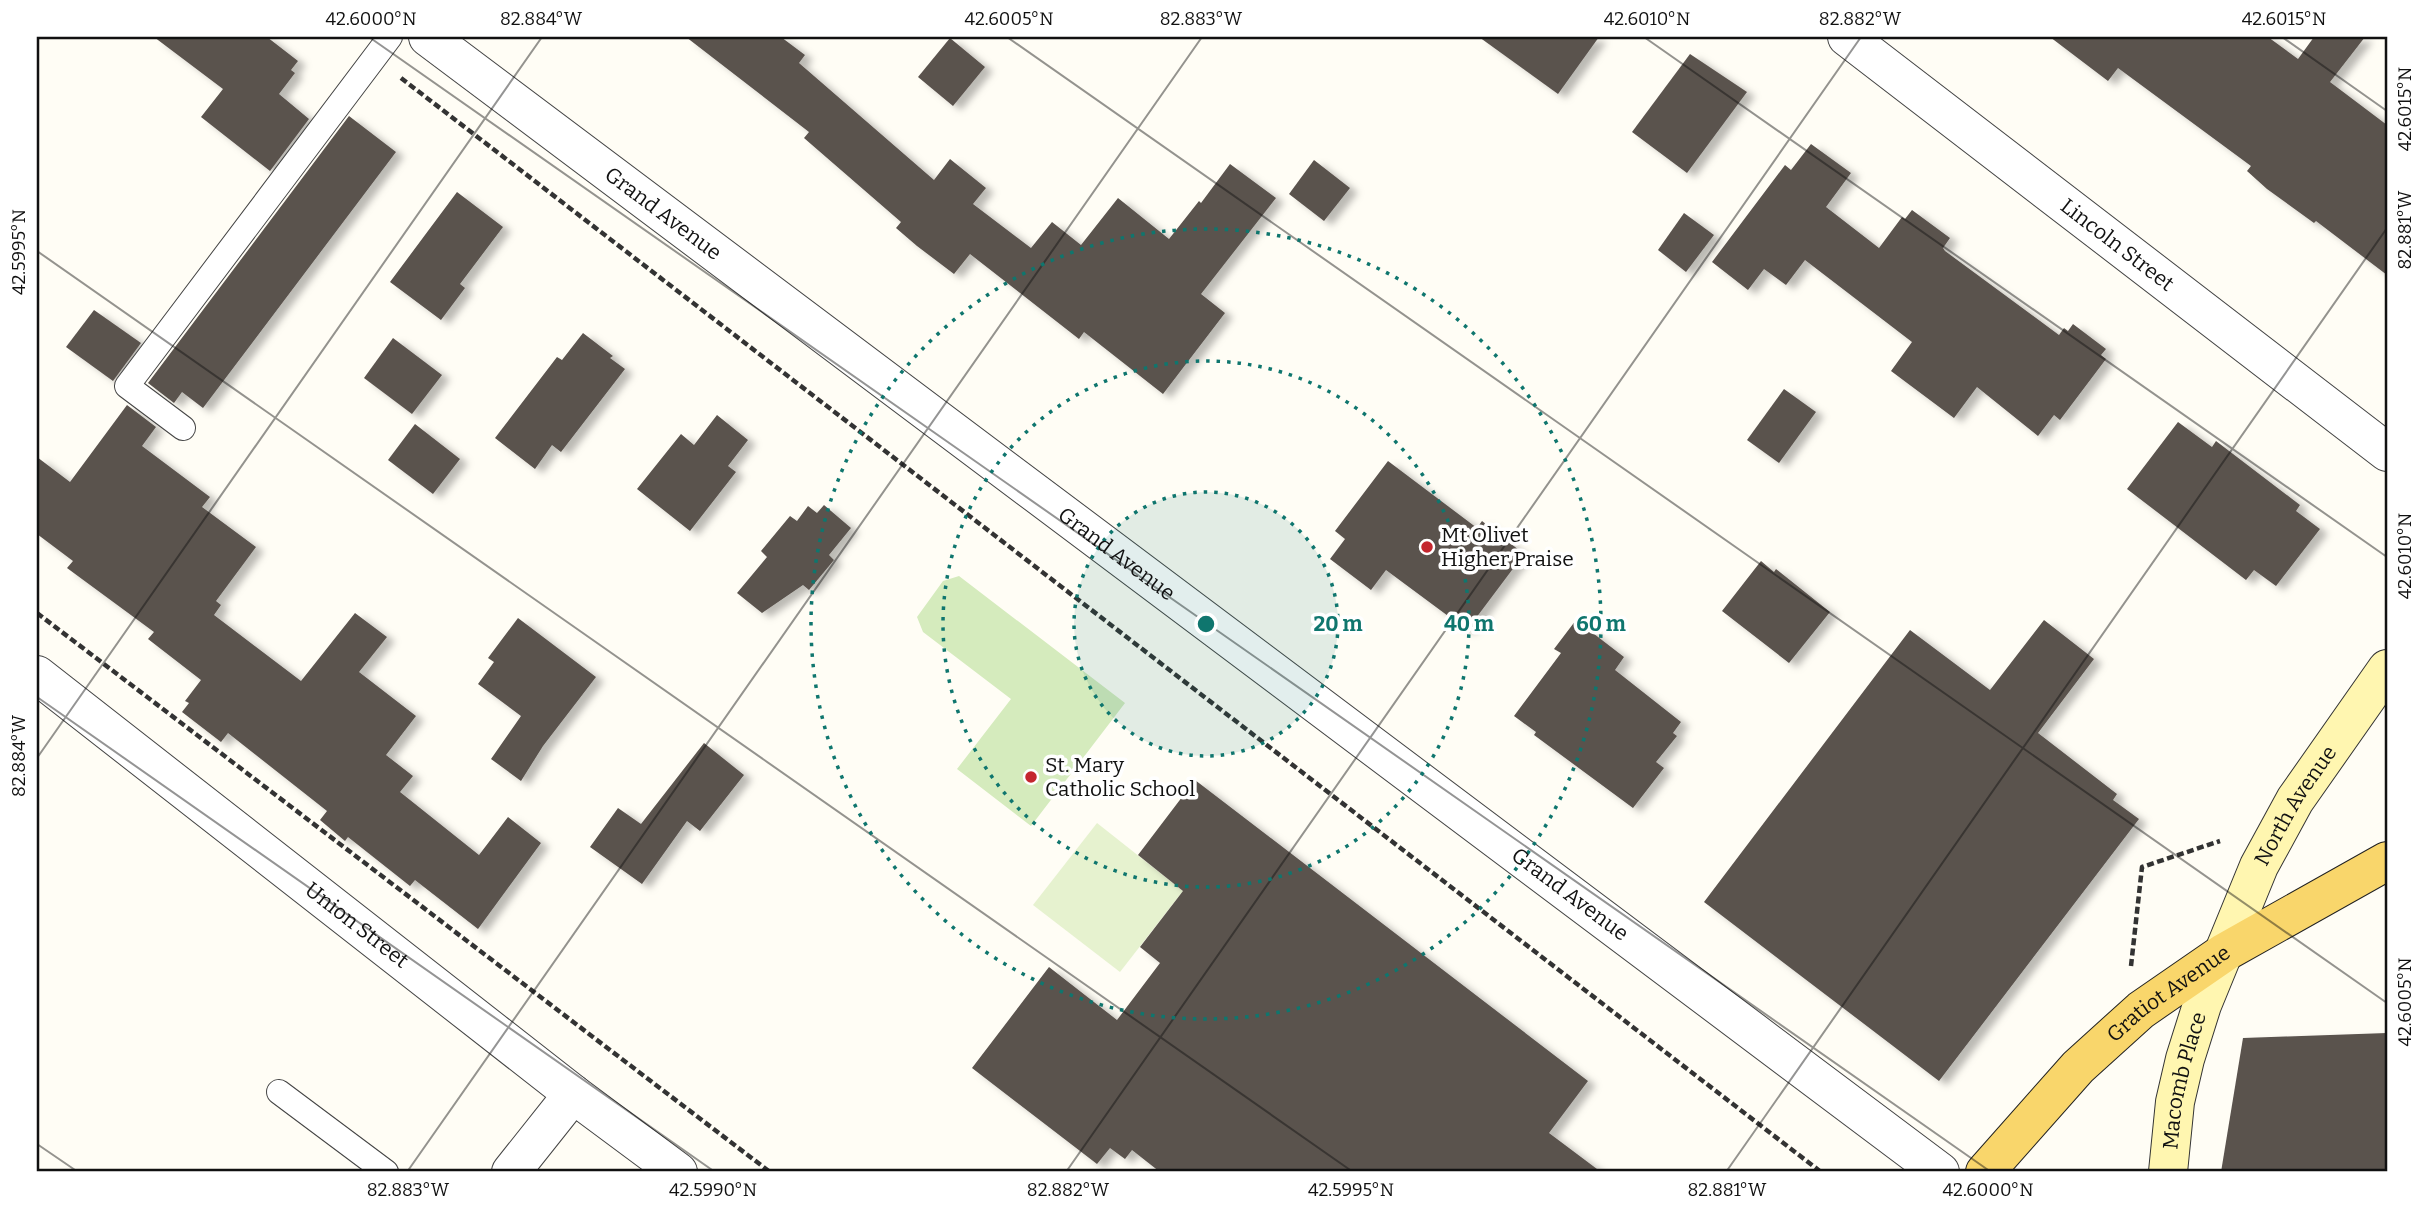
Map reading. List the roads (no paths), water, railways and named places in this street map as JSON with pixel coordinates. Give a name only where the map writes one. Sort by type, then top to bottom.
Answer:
[{"type":"main road","name":"North Avenue","points":[[2225,952],[2259,866],[2295,800],[2387,669]]},
{"type":"main road","name":"Gratiot Avenue","points":[[1985,1172],[2078,1067],[2141,1010],[2225,952],[2387,861]]},
{"type":"main road","name":"Macomb Place","points":[[2168,1172],[2175,1102],[2185,1059],[2202,1005],[2225,952]]},
{"type":"street","name":"Grand Avenue","points":[[428,37],[1940,1172]]},
{"type":"street","name":"Lincoln Street","points":[[1847,37],[2387,452]]},
{"type":"street","name":"Union Street","points":[[37,675],[573,1094],[678,1172]]},
{"type":"street","points":[[510,1172],[573,1094]]},
{"type":"lane","points":[[183,428],[127,386],[390,37]]},
{"type":"lane","points":[[279,1092],[386,1172]]},
{"type":"place","name":"Mt Olivet Higher Praise","points":[[1427,547]]},
{"type":"place","name":"St. Mary Catholic School","points":[[1031,777]]}]
